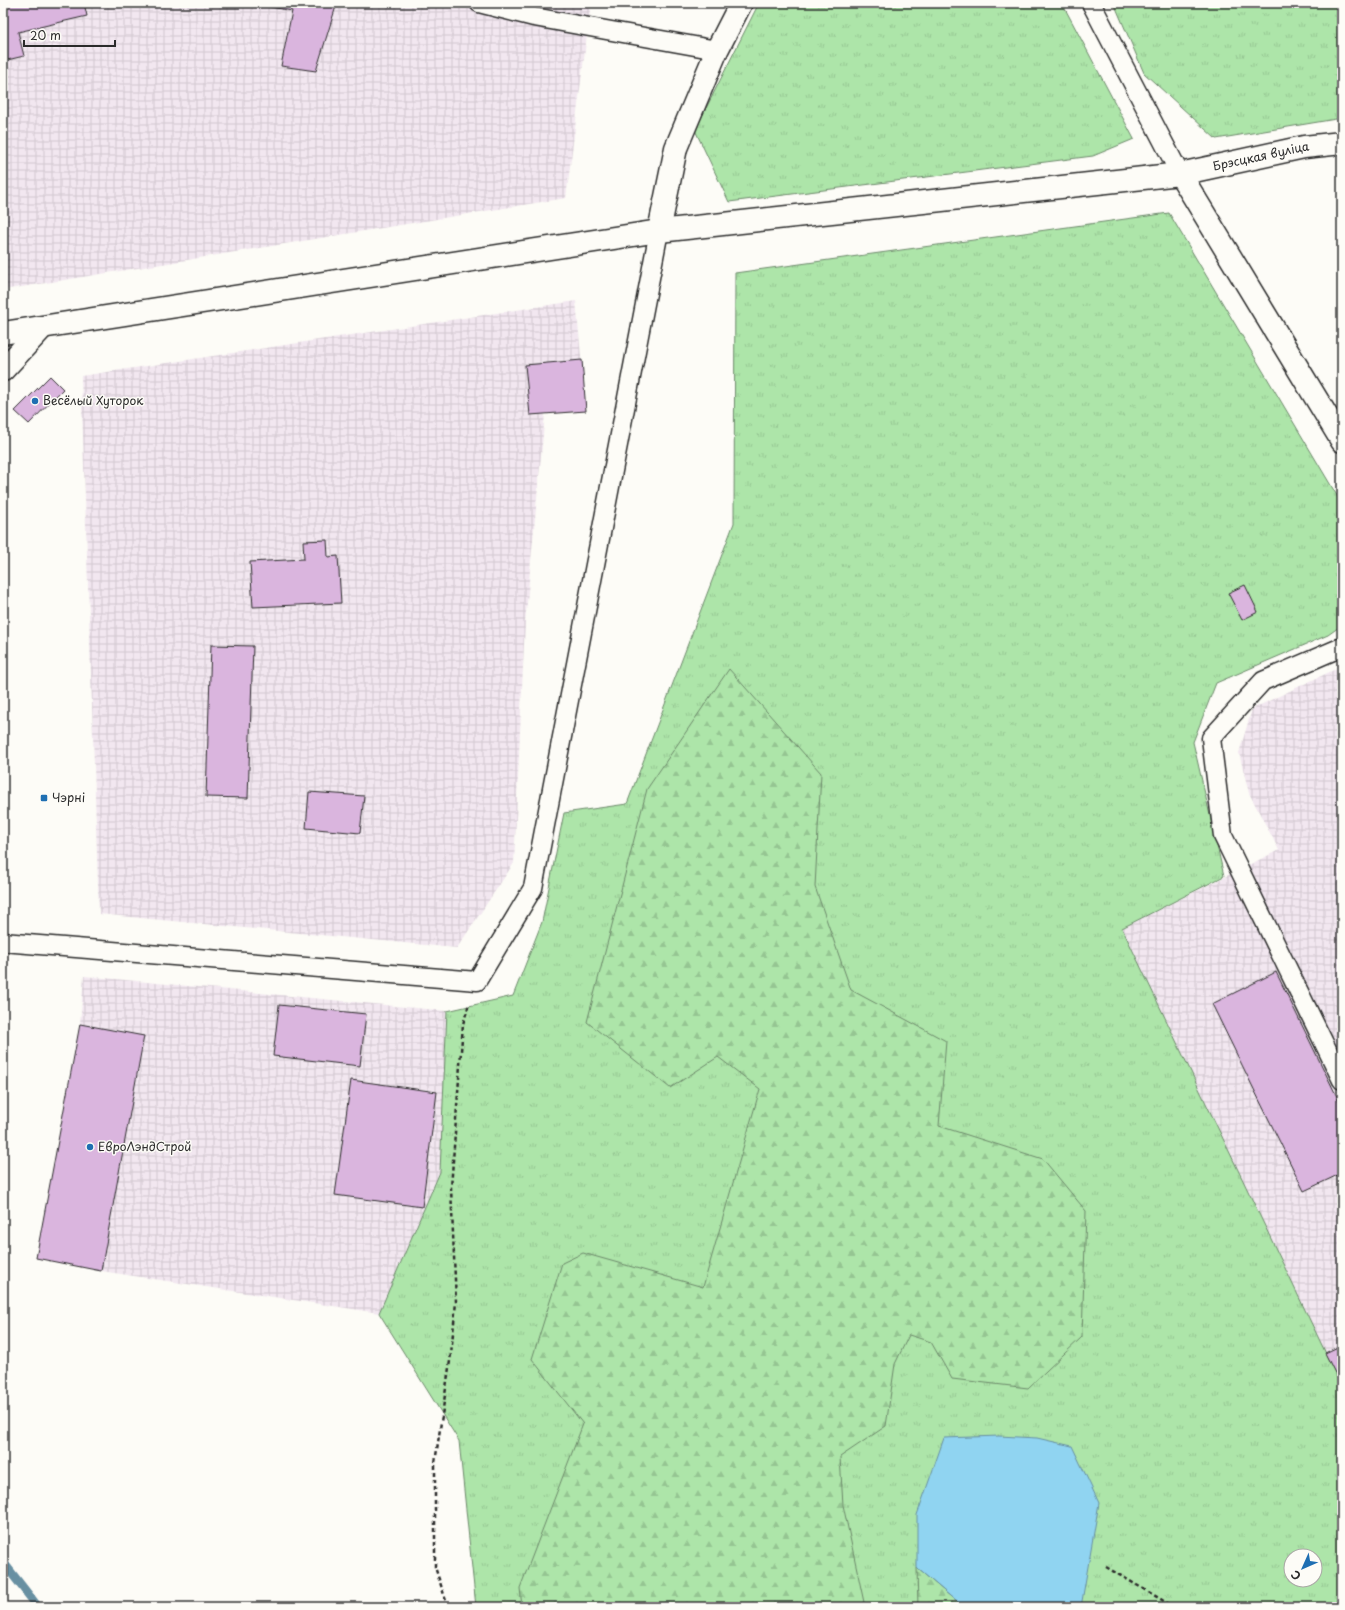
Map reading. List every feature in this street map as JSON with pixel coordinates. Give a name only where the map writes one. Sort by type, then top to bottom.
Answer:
[{"type":"street","points":[[658,231],[676,148],[717,50],[741,3]]},
{"type":"street","name":"Брэсцкая вуліца","points":[[42,328],[658,231],[1180,174],[1304,147],[1342,143]]},
{"type":"street","points":[[1180,174],[1342,441]]},
{"type":"street","points":[[3,333],[42,328]]},
{"type":"street","points":[[3,370],[42,328]]},
{"type":"lane","points":[[479,3],[534,17],[717,50]]},
{"type":"lane","points":[[1091,3],[1180,174]]},
{"type":"lane","points":[[3,942],[477,982],[533,888],[658,231]]},
{"type":"lane","points":[[1342,647],[1262,681],[1211,738],[1222,836],[1342,1080]]},
{"type":"path","points":[[448,1607],[435,1567],[435,1463],[451,1354],[456,1302],[451,1188],[463,1024],[477,982]]},
{"type":"path","points":[[1106,1567],[1174,1607]]},
{"type":"shaded area","points":[[3,3],[591,3],[566,198],[3,290]]},
{"type":"shaded area","points":[[576,301],[586,411],[545,414],[525,623],[514,863],[457,948],[99,914],[81,376]]},
{"type":"shaded area","points":[[1342,666],[1342,1387],[1122,928],[1279,850],[1249,793],[1239,753],[1252,709]]},
{"type":"shaded area","name":"ЕвроЛэндСтрой","points":[[84,976],[447,1011],[440,1172],[379,1313],[101,1271],[36,1258],[80,1024]]},
{"type":"green space","points":[[759,3],[1062,3],[1134,139],[1093,156],[729,202],[695,130]]},
{"type":"green space","points":[[1114,3],[1342,3],[1342,118],[1216,139],[1144,73]]},
{"type":"green space","points":[[1169,213],[1342,504],[1342,625],[1328,635],[1216,683],[1193,742],[1224,876],[1122,928],[1342,1387],[1342,1607],[476,1607],[459,1441],[379,1313],[440,1172],[447,1011],[513,996],[542,922],[564,813],[627,804],[734,523],[735,273]]},
{"type":"green space","points":[[729,669],[821,773],[815,887],[851,990],[946,1041],[939,1126],[1043,1159],[1086,1211],[1082,1337],[1028,1388],[952,1379],[931,1342],[909,1335],[895,1364],[886,1426],[840,1457],[843,1505],[865,1607],[522,1607],[520,1588],[583,1424],[532,1359],[562,1263],[583,1253],[703,1287],[760,1089],[718,1057],[670,1088],[587,1022],[647,789]]},
{"type":"green space","points":[[917,1568],[963,1607],[918,1607]]},
{"type":"water","points":[[999,1436],[1037,1438],[1072,1446],[1099,1503],[1081,1607],[963,1607],[917,1568],[917,1515],[944,1438]]},
{"type":"building","points":[[3,3],[84,3],[87,16],[18,32],[24,56],[3,61]]},
{"type":"building","points":[[249,3],[337,3],[316,71],[281,66],[292,11]]},
{"type":"building","points":[[1342,246],[1342,265],[1338,247]]},
{"type":"building","points":[[582,360],[586,411],[530,415],[525,365]]},
{"type":"building","points":[[50,376],[63,389],[29,424],[15,411]]},
{"type":"building","points":[[327,540],[328,557],[338,556],[341,603],[253,607],[250,562],[304,559],[303,541]]},
{"type":"building","points":[[1245,585],[1258,612],[1242,620],[1228,593]]},
{"type":"building","points":[[211,645],[253,646],[248,798],[206,797]]},
{"type":"building","points":[[309,792],[364,796],[360,833],[306,828]]},
{"type":"building","points":[[1276,972],[1342,1107],[1342,1173],[1304,1191],[1212,1004]]},
{"type":"building","points":[[279,1005],[366,1014],[360,1066],[273,1056]]},
{"type":"building","name":"ЕвроЛэндСтрой","points":[[80,1024],[144,1036],[101,1271],[36,1258]]},
{"type":"building","points":[[351,1080],[437,1092],[422,1207],[335,1195]]},
{"type":"building","points":[[1342,1345],[1342,1387],[1325,1353]]},
{"type":"waterway","points":[[3,1562],[38,1607]]},
{"type":"place","name":"Весёлый Хуторок","points":[[35,401]]},
{"type":"place","name":"Чэрні","points":[[44,798]]},
{"type":"place","name":"ЕвроЛэндСтрой","points":[[90,1147]]}]
